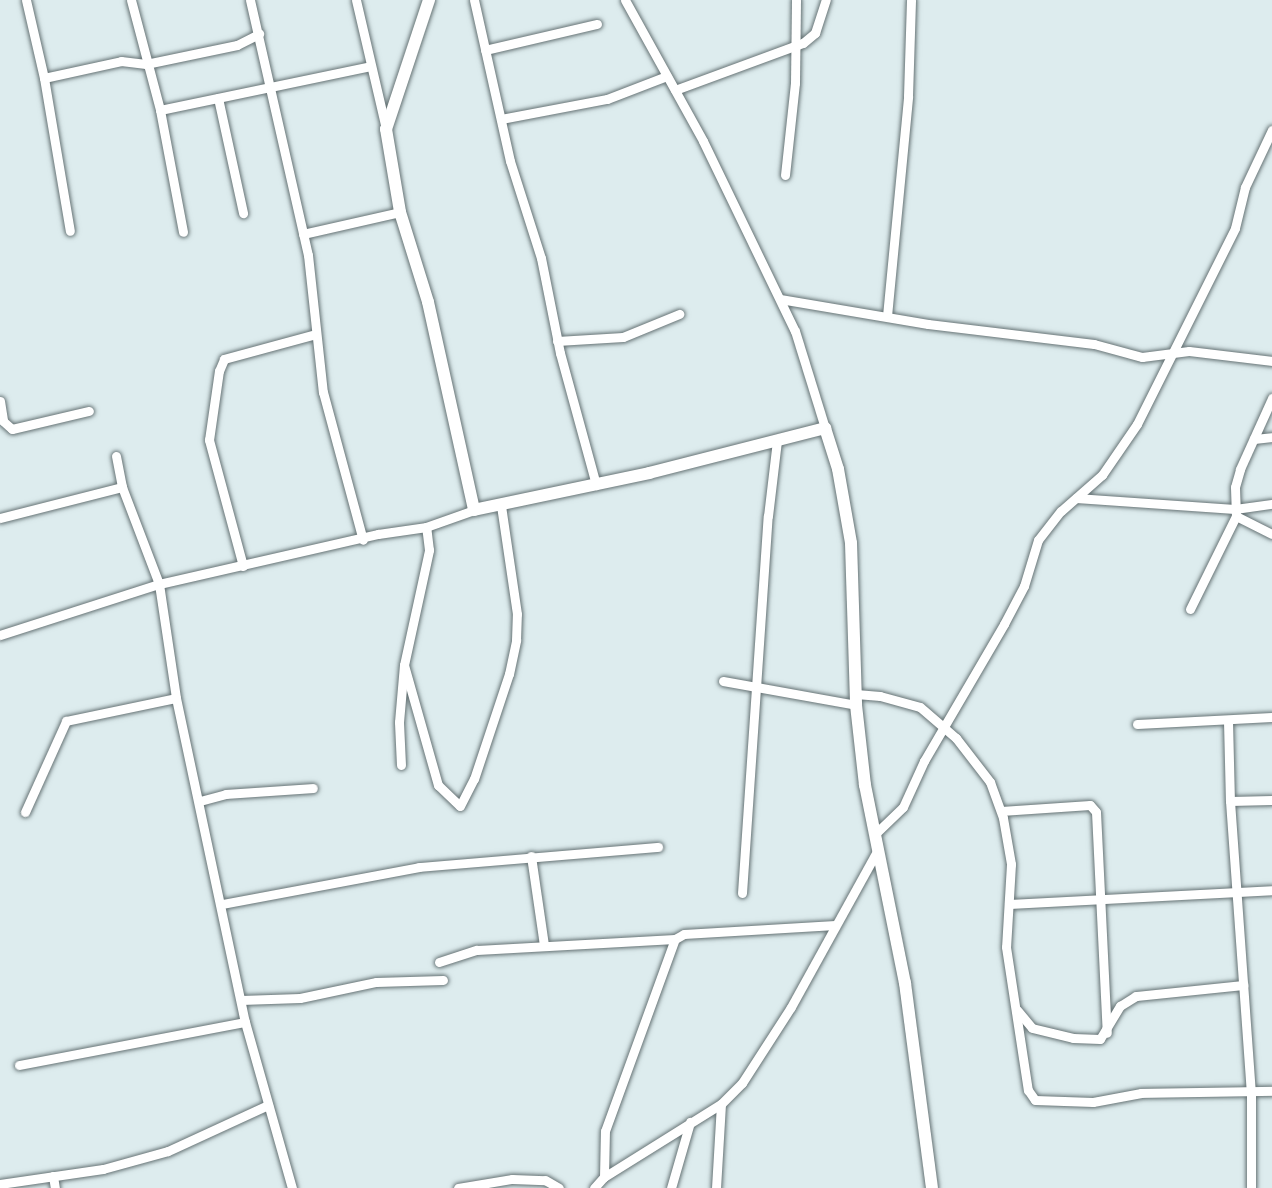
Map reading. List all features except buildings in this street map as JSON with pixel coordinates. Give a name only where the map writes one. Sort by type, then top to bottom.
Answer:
[{"type":"street","points":[[26,0],[44,78],[70,231]]},
{"type":"street","points":[[131,0],[146,64],[160,110],[183,232]]},
{"type":"street","points":[[250,0],[303,234],[323,392],[363,540]]},
{"type":"street","points":[[356,0],[386,129],[400,212],[428,302],[474,510]]},
{"type":"street","points":[[386,129],[429,0]]},
{"type":"street","points":[[474,0],[501,119],[542,258],[557,341],[596,485]]},
{"type":"street","points":[[625,0],[675,90],[795,331],[838,470],[851,543],[856,699],[874,835],[905,983],[932,1188]]},
{"type":"street","points":[[785,175],[795,83],[796,0]]},
{"type":"street","points":[[675,90],[794,48],[815,33],[826,0]]},
{"type":"street","points":[[887,316],[908,96],[911,0]]},
{"type":"street","points":[[484,50],[597,24]]},
{"type":"street","points":[[44,78],[121,61],[146,64],[237,45],[259,34]]},
{"type":"street","points":[[160,110],[370,66]]},
{"type":"street","points":[[501,119],[607,99],[667,76]]},
{"type":"street","points":[[218,98],[243,213]]},
{"type":"street","points":[[874,835],[898,815],[924,761],[946,729],[1024,586],[1038,540],[1076,498],[1102,475],[1137,424],[1235,228],[1245,188],[1270,143],[1272,130]]},
{"type":"street","points":[[303,234],[400,212]]},
{"type":"street","points":[[780,299],[1094,344],[1135,356],[1170,356],[1189,351],[1272,361]]},
{"type":"street","points":[[557,341],[623,338],[679,314]]},
{"type":"street","points":[[243,566],[209,440],[219,371],[224,359],[315,334]]},
{"type":"street","points":[[1190,609],[1236,512],[1240,469],[1272,398]]},
{"type":"street","points":[[0,401],[3,422],[12,429],[89,411]]},
{"type":"street","points":[[0,635],[159,584],[426,527],[474,510],[596,485],[825,428]]},
{"type":"street","points":[[1254,439],[1272,436]]},
{"type":"street","points":[[742,893],[768,516],[777,441]]},
{"type":"street","points":[[116,456],[122,487],[159,584],[176,698],[222,904],[245,1022],[292,1188]]},
{"type":"street","points":[[0,518],[122,487]]},
{"type":"street","points":[[1076,498],[1236,512],[1272,504]]},
{"type":"street","points":[[404,665],[438,785],[460,806],[474,779],[516,640],[517,614],[501,505]]},
{"type":"street","points":[[1236,512],[1272,534]]},
{"type":"street","points":[[400,765],[399,722],[404,665],[429,550],[426,527]]},
{"type":"street","points":[[723,681],[856,699],[880,696],[920,708],[946,729],[985,775],[1001,812],[1011,864],[1006,947],[1028,1090],[1035,1100],[1093,1102],[1141,1093],[1272,1091]]},
{"type":"street","points":[[25,812],[66,722],[176,698]]},
{"type":"street","points":[[1137,724],[1272,717]]},
{"type":"street","points":[[1228,721],[1230,801],[1251,1093],[1251,1188]]},
{"type":"street","points":[[200,801],[226,794],[313,788]]},
{"type":"street","points":[[1230,801],[1272,800]]},
{"type":"street","points":[[1001,812],[1090,805],[1096,812],[1107,1033]]},
{"type":"street","points":[[222,904],[419,867],[658,847]]},
{"type":"street","points":[[594,1188],[604,1177],[721,1104],[762,1055],[835,925],[857,893],[877,851]]},
{"type":"street","points":[[531,856],[544,945]]},
{"type":"street","points":[[1009,904],[1099,897],[1272,890]]},
{"type":"street","points":[[439,962],[477,950],[675,939],[684,934],[835,925]]},
{"type":"street","points":[[604,1177],[605,1131],[675,939]]},
{"type":"street","points":[[241,1000],[300,998],[376,982],[443,980]]},
{"type":"street","points":[[1016,1009],[1032,1028],[1073,1038],[1100,1040],[1107,1033],[1120,1006],[1136,996],[1243,985]]},
{"type":"street","points":[[19,1065],[245,1022]]},
{"type":"street","points":[[716,1188],[721,1104]]},
{"type":"street","points":[[0,1184],[103,1168],[168,1151],[268,1105]]},
{"type":"street","points":[[671,1188],[690,1122]]},
{"type":"street","points":[[53,1176],[55,1188]]},
{"type":"street","points":[[458,1188],[512,1179],[545,1180],[559,1188]]}]
